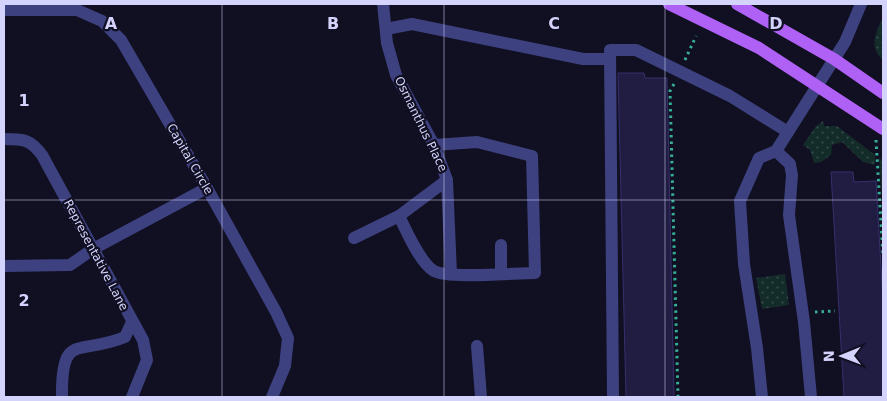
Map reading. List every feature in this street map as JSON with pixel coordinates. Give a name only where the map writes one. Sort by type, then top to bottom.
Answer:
[{"type":"main road","points":[[668,4],[759,48],[879,126]]},
{"type":"main road","points":[[737,4],[834,59],[883,93]]},
{"type":"street","name":"Osmanthus Place","points":[[383,4],[387,43],[396,74],[434,145],[447,180],[451,274]]},
{"type":"street","points":[[762,397],[757,348],[744,264],[740,201],[759,158],[776,151],[845,42],[861,4]]},
{"type":"street","name":"Capital Circle","points":[[4,10],[78,10],[102,21],[121,40],[207,188],[276,312],[288,338],[285,366],[272,397]]},
{"type":"street","points":[[386,29],[412,24],[583,59],[610,59]]},
{"type":"street","points":[[613,397],[610,50],[636,50],[730,96],[788,132]]},
{"type":"street","name":"Representative Lane","points":[[4,139],[18,139],[33,143],[42,155],[143,340],[147,360],[132,397]]},
{"type":"street","points":[[399,216],[424,262],[434,272],[451,274],[535,273],[532,156],[477,142],[434,145]]},
{"type":"street","points":[[776,151],[790,164],[792,175],[790,215],[804,322],[811,397]]},
{"type":"street","points":[[354,238],[399,216],[447,180]]},
{"type":"street","points":[[4,266],[70,265],[93,249],[207,188]]},
{"type":"street","points":[[501,245],[501,273]]},
{"type":"street","points":[[62,397],[62,372],[66,356],[79,347],[110,343],[125,337],[132,322]]},
{"type":"street","points":[[477,346],[481,397]]},
{"type":"path","points":[[678,397],[670,91],[696,36]]},
{"type":"path","points":[[879,126],[883,256]]},
{"type":"path","points":[[826,312],[835,311]]},
{"type":"green space","points":[[883,17],[883,60],[876,50],[875,39]]},
{"type":"green space","points":[[823,121],[824,126],[837,126],[875,155],[875,165],[863,162],[842,142],[832,145],[831,155],[821,162],[814,163],[810,150],[803,145],[816,126]]},
{"type":"green space","points":[[879,158],[883,161],[883,211]]},
{"type":"green space","points":[[785,274],[789,305],[762,309],[756,278]]},
{"type":"building","points":[[618,73],[644,73],[645,78],[667,78],[674,397],[626,397]]},
{"type":"building","points":[[831,172],[853,172],[854,182],[876,181],[883,301],[883,397],[844,397]]}]
